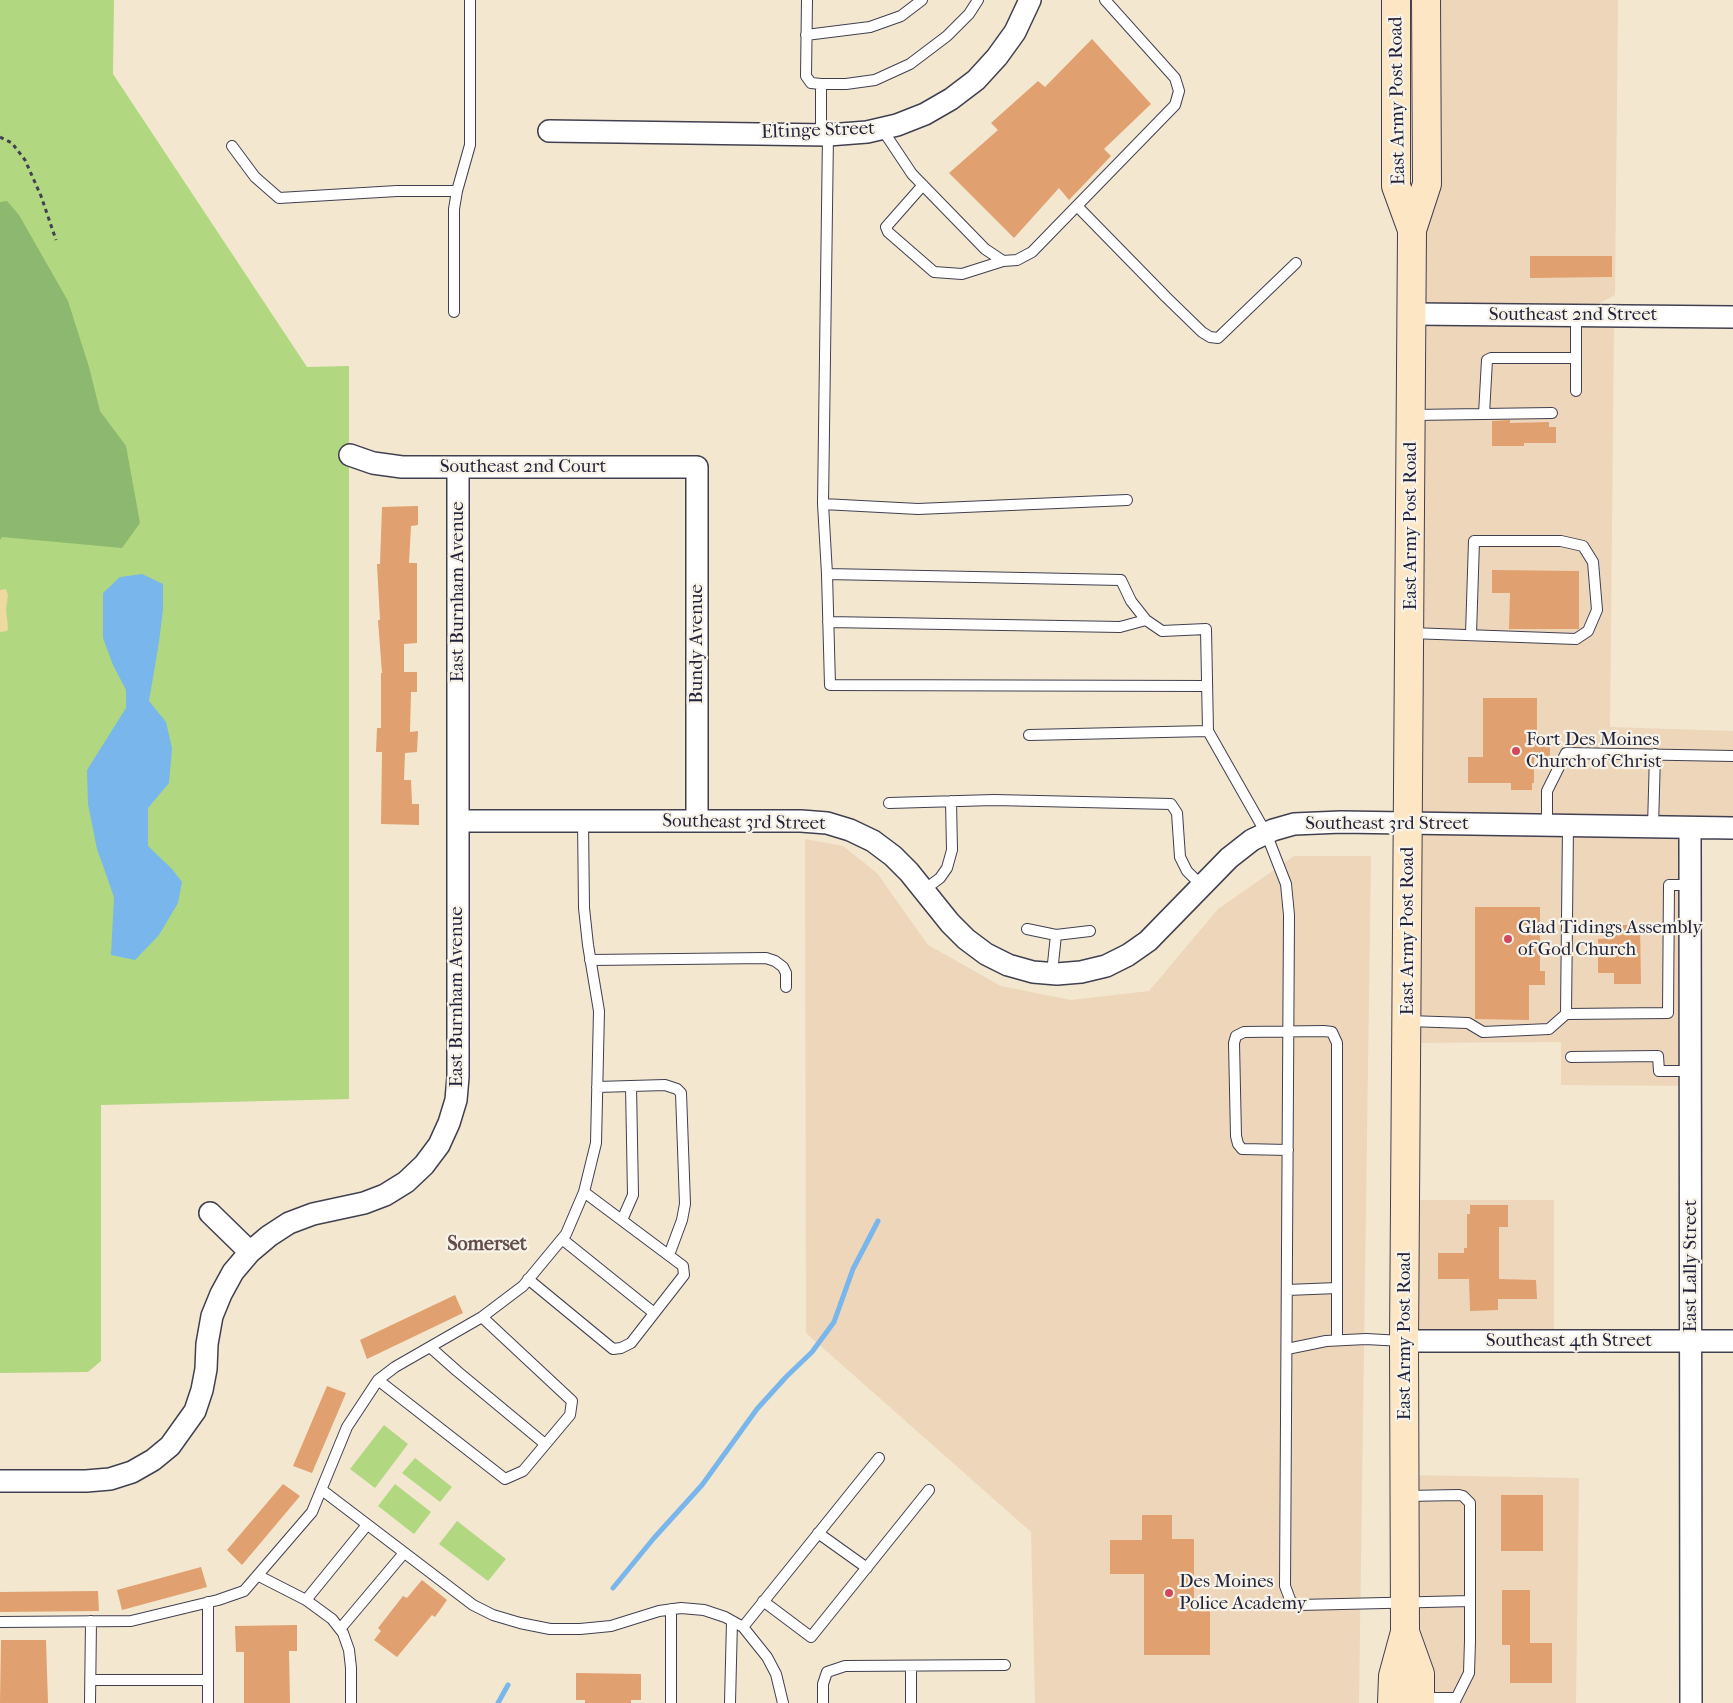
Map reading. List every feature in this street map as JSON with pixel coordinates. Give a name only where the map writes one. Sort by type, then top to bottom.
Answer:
[{"type":"main road","name":"East Army Post Road","points":[[1396,0],[1396,186],[1412,230]]},
{"type":"main road","name":"East Army Post Road","points":[[1392,1703],[1393,1676],[1405,1632],[1404,1341],[1413,314],[1412,230],[1427,184],[1426,0]]},
{"type":"main road","name":"East Army Post Road","points":[[1405,1632],[1420,1674],[1420,1700]]},
{"type":"street","name":"Eltinge Street","points":[[549,131],[825,135],[867,132],[897,125],[925,114],[951,100],[976,80],[997,58],[1015,32],[1030,0]]},
{"type":"street","name":"Southeast 2nd Street","points":[[1413,314],[1733,317]]},
{"type":"street","name":"Southeast 2nd Court","points":[[350,455],[373,463],[402,467],[696,467]]},
{"type":"street","name":"East Burnham Avenue","points":[[0,1481],[86,1481],[110,1479],[132,1472],[154,1460],[170,1446],[196,1411],[206,1368],[207,1344],[212,1316],[221,1294],[234,1272],[250,1252],[269,1236],[289,1223],[313,1214],[364,1203],[385,1195],[406,1182],[424,1166],[439,1145],[450,1123],[456,1100],[458,1077],[458,467]]},
{"type":"street","name":"Bundy Avenue","points":[[696,467],[696,821]]},
{"type":"street","name":"Southeast 3rd Street","points":[[458,821],[802,821],[827,823],[850,830],[873,841],[893,856],[924,890],[950,923],[966,939],[986,954],[1033,972],[1052,974],[1081,972],[1106,966],[1128,955],[1148,942],[1229,858],[1252,840],[1266,833],[1294,824],[1317,822],[1733,828]]},
{"type":"street","name":"East Lally Street","points":[[1690,828],[1691,1703]]},
{"type":"street","points":[[210,1213],[250,1252]]},
{"type":"street","name":"Southeast 4th Street","points":[[1404,1341],[1733,1341]]},
{"type":"lane","points":[[454,312],[454,209],[470,145],[470,0]]},
{"type":"lane","points":[[807,0],[806,76],[811,83],[821,84],[846,84],[874,80],[910,64],[947,36],[969,14],[978,0]]},
{"type":"lane","points":[[806,35],[870,27],[901,16],[922,0]]},
{"type":"lane","points":[[923,185],[886,227],[888,232],[934,272],[962,274],[1003,261],[1017,260],[1032,252],[1175,105],[1179,91],[1175,78],[1105,0]]},
{"type":"lane","points":[[821,84],[825,135],[823,504],[830,685],[1207,686]]},
{"type":"lane","points":[[882,129],[912,174],[985,248],[1003,261]]},
{"type":"lane","points":[[232,146],[255,177],[279,198],[397,191],[457,191]]},
{"type":"lane","points":[[1077,206],[1166,297],[1210,338],[1218,338],[1296,263]]},
{"type":"lane","points":[[1576,315],[1576,391]]},
{"type":"lane","points":[[1484,414],[1487,360],[1491,358],[1576,358]]},
{"type":"lane","points":[[1412,415],[1552,413]]},
{"type":"lane","points":[[823,504],[918,509],[1127,500]]},
{"type":"lane","points":[[1410,633],[1576,639],[1588,631],[1596,610],[1593,562],[1583,546],[1561,541],[1474,541],[1471,634]]},
{"type":"lane","points":[[827,574],[1121,580],[1131,601],[1146,620],[1162,631],[1206,629],[1208,731],[1266,833],[1286,884],[1288,907],[1288,1290],[1284,1586],[1291,1602],[1299,1605],[1470,1601]]},
{"type":"lane","points":[[828,622],[1120,628],[1146,620]]},
{"type":"lane","points":[[1029,735],[1208,731]]},
{"type":"lane","points":[[1547,826],[1547,791],[1566,752],[1733,756]]},
{"type":"lane","points":[[1653,828],[1655,754]]},
{"type":"lane","points":[[889,803],[994,800],[1171,804],[1177,813],[1180,857],[1187,871],[1202,886]]},
{"type":"lane","points":[[924,890],[940,878],[947,868],[952,850],[950,801]]},
{"type":"lane","points":[[0,1622],[131,1621],[244,1591],[259,1576],[312,1512],[346,1427],[378,1380],[395,1367],[482,1317],[523,1286],[566,1234],[584,1192],[596,1144],[599,1011],[590,960],[584,908],[583,821]]},
{"type":"lane","points":[[1566,1014],[1568,826]]},
{"type":"lane","points":[[1407,1020],[1468,1022],[1483,1032],[1549,1029],[1566,1014],[1668,1013],[1669,885],[1690,885]]},
{"type":"lane","points":[[1027,929],[1056,935],[1090,930]]},
{"type":"lane","points":[[1052,974],[1056,935]]},
{"type":"lane","points":[[590,960],[766,958],[783,966],[786,973],[786,987]]},
{"type":"lane","points":[[1288,1150],[1242,1149],[1238,1144],[1236,1136],[1234,1043],[1236,1036],[1244,1032],[1324,1031],[1332,1032],[1337,1043],[1337,1340]]},
{"type":"lane","points":[[1571,1057],[1658,1056],[1659,1071],[1690,1071]]},
{"type":"lane","points":[[622,1220],[633,1195],[631,1086]]},
{"type":"lane","points":[[597,1087],[665,1086],[676,1089],[681,1093],[685,1204],[682,1220],[669,1255]]},
{"type":"lane","points":[[528,1279],[613,1349],[621,1348],[631,1343],[684,1275],[683,1266],[584,1192]]},
{"type":"lane","points":[[562,1239],[654,1312]]},
{"type":"lane","points":[[1288,1290],[1337,1288]]},
{"type":"lane","points":[[378,1380],[505,1479],[522,1471],[570,1415],[572,1401],[482,1317]]},
{"type":"lane","points":[[1287,1349],[1337,1340],[1404,1341]]},
{"type":"lane","points":[[430,1347],[546,1444]]},
{"type":"lane","points":[[743,1627],[879,1458]]},
{"type":"lane","points":[[322,1490],[473,1605],[520,1624],[550,1629],[611,1626],[659,1611],[681,1608],[704,1610],[725,1617],[743,1627],[767,1657],[776,1674],[783,1703]]},
{"type":"lane","points":[[763,1602],[811,1637],[929,1490]]},
{"type":"lane","points":[[1405,1496],[1464,1496],[1470,1503],[1472,1513],[1469,1673],[1454,1701],[1420,1700]]},
{"type":"lane","points":[[306,1600],[367,1525]]},
{"type":"lane","points":[[818,1533],[867,1568]]},
{"type":"lane","points":[[340,1629],[404,1553]]},
{"type":"lane","points":[[259,1576],[306,1600],[332,1619],[343,1633],[349,1650],[352,1668],[351,1703]]},
{"type":"lane","points":[[208,1602],[208,1703]]},
{"type":"lane","points":[[670,1703],[671,1609]]},
{"type":"lane","points":[[90,1703],[91,1621]]},
{"type":"lane","points":[[730,1703],[732,1621]]},
{"type":"lane","points":[[822,1703],[823,1684],[827,1672],[845,1666],[1005,1665]]},
{"type":"lane","points":[[910,1703],[911,1666]]},
{"type":"lane","points":[[90,1680],[208,1680]]},
{"type":"path","points":[[0,137],[12,143],[25,160],[41,196],[56,240]]},
{"type":"shaded area","points":[[1421,0],[1618,0],[1615,295],[1577,315],[1614,326],[1610,727],[1733,731],[1733,828],[1691,828],[1690,1086],[1561,1085],[1561,1042],[1405,1043]]},
{"type":"shaded area","points":[[805,839],[843,846],[877,873],[928,945],[1001,986],[1071,1000],[1149,991],[1218,909],[1294,856],[1371,856],[1359,1703],[1035,1703],[1031,1532],[806,1333]]},
{"type":"shaded area","points":[[1406,1200],[1554,1200],[1554,1341],[1404,1341]]},
{"type":"shaded area","points":[[1405,1475],[1579,1478],[1576,1703],[1413,1703]]},
{"type":"green space","points":[[0,0],[114,0],[113,74],[307,367],[349,366],[349,1099],[101,1105],[101,1361],[88,1372],[0,1373]]},
{"type":"green space","points":[[7,201],[19,215],[68,301],[89,367],[100,411],[126,446],[140,523],[122,548],[2,537],[0,540],[0,202]]},
{"type":"green space","points":[[384,1425],[408,1444],[375,1488],[350,1469]]},
{"type":"green space","points":[[415,1458],[452,1487],[440,1502],[402,1473]]},
{"type":"green space","points":[[395,1484],[431,1512],[414,1534],[378,1506]]},
{"type":"green space","points":[[457,1521],[506,1559],[488,1581],[439,1544]]},
{"type":"sand","points":[[6,589],[8,595],[6,609],[8,628],[7,631],[0,632],[0,590]]},
{"type":"water","points":[[142,574],[163,584],[163,609],[149,701],[166,722],[172,748],[169,783],[148,808],[148,846],[172,869],[182,882],[178,903],[159,935],[135,960],[111,955],[114,897],[97,849],[88,804],[87,770],[126,708],[126,690],[113,665],[103,638],[103,593],[120,577]]},
{"type":"building","points":[[1092,39],[1151,104],[1104,149],[1111,156],[1069,200],[1059,188],[1014,238],[949,173],[998,130],[991,123],[1038,81],[1045,87]]},
{"type":"building","points":[[1530,256],[1612,256],[1612,277],[1530,278]]},
{"type":"building","points":[[1510,420],[1510,423],[1549,422],[1549,427],[1556,427],[1556,443],[1492,446],[1492,421]]},
{"type":"building","points":[[418,506],[418,525],[411,526],[409,563],[417,563],[417,643],[404,644],[404,672],[417,672],[417,692],[411,692],[410,732],[418,731],[417,752],[405,753],[404,780],[411,780],[412,804],[419,804],[419,825],[381,824],[382,752],[376,752],[377,728],[381,728],[382,673],[378,620],[380,620],[377,564],[380,564],[382,507]]},
{"type":"building","points":[[1492,570],[1579,571],[1579,629],[1509,629],[1510,593],[1492,593]]},
{"type":"building","name":"Fort Des Moines Church of Christ","points":[[1483,698],[1537,698],[1537,744],[1550,744],[1550,759],[1534,759],[1534,783],[1532,783],[1532,790],[1511,790],[1511,783],[1468,783],[1468,757],[1483,757]]},
{"type":"building","name":"Glad Tidings Assembly of God Church","points":[[1475,907],[1540,907],[1540,971],[1545,971],[1545,985],[1529,985],[1529,1020],[1475,1019]]},
{"type":"building","points":[[1613,925],[1640,925],[1641,984],[1614,984],[1614,973],[1598,973],[1598,939],[1613,938]]},
{"type":"building","points":[[1470,1205],[1508,1205],[1508,1227],[1499,1227],[1499,1279],[1536,1280],[1537,1299],[1498,1299],[1498,1310],[1470,1311],[1469,1279],[1438,1279],[1438,1253],[1464,1253],[1464,1248],[1467,1248],[1467,1214],[1470,1214]]},
{"type":"building","points":[[455,1295],[463,1313],[367,1359],[360,1340]]},
{"type":"building","points":[[327,1386],[346,1393],[312,1473],[293,1466]]},
{"type":"building","points":[[283,1484],[300,1496],[242,1565],[227,1550]]},
{"type":"building","points":[[1501,1495],[1543,1495],[1543,1551],[1501,1551]]},
{"type":"building","name":"Des Moines Police Academy","points":[[1142,1515],[1172,1515],[1172,1539],[1194,1539],[1194,1611],[1210,1611],[1210,1655],[1144,1655],[1144,1574],[1110,1574],[1110,1540],[1142,1540]]},
{"type":"building","points":[[201,1567],[207,1587],[122,1610],[117,1590]]},
{"type":"building","points":[[422,1580],[447,1600],[435,1617],[432,1615],[397,1657],[374,1640],[381,1631],[378,1628],[403,1596],[407,1598]]},
{"type":"building","points":[[1502,1590],[1530,1590],[1530,1643],[1552,1643],[1552,1683],[1510,1683],[1510,1645],[1502,1645]]},
{"type":"building","points":[[98,1591],[99,1611],[0,1612],[0,1592]]},
{"type":"building","points":[[297,1625],[297,1651],[289,1651],[290,1703],[244,1703],[244,1652],[236,1652],[235,1626]]},
{"type":"building","points":[[1,1640],[46,1640],[48,1703],[0,1703]]},
{"type":"building","points":[[576,1673],[641,1674],[641,1700],[631,1700],[631,1703],[585,1703],[585,1700],[576,1700]]},
{"type":"waterway","points":[[613,1588],[654,1538],[702,1485],[757,1409],[812,1352],[834,1322],[853,1269],[878,1221]]},
{"type":"waterway","points":[[498,1703],[508,1685]]},
{"type":"place","name":"Fort Des Moines Church of Christ","points":[[1516,751]]},
{"type":"place","name":"Glad Tidings Assembly of God Church","points":[[1508,939]]},
{"type":"place","name":"Des Moines Police Academy","points":[[1169,1593]]},
{"type":"district","name":"Somerset","points":[[487,1245]]}]
